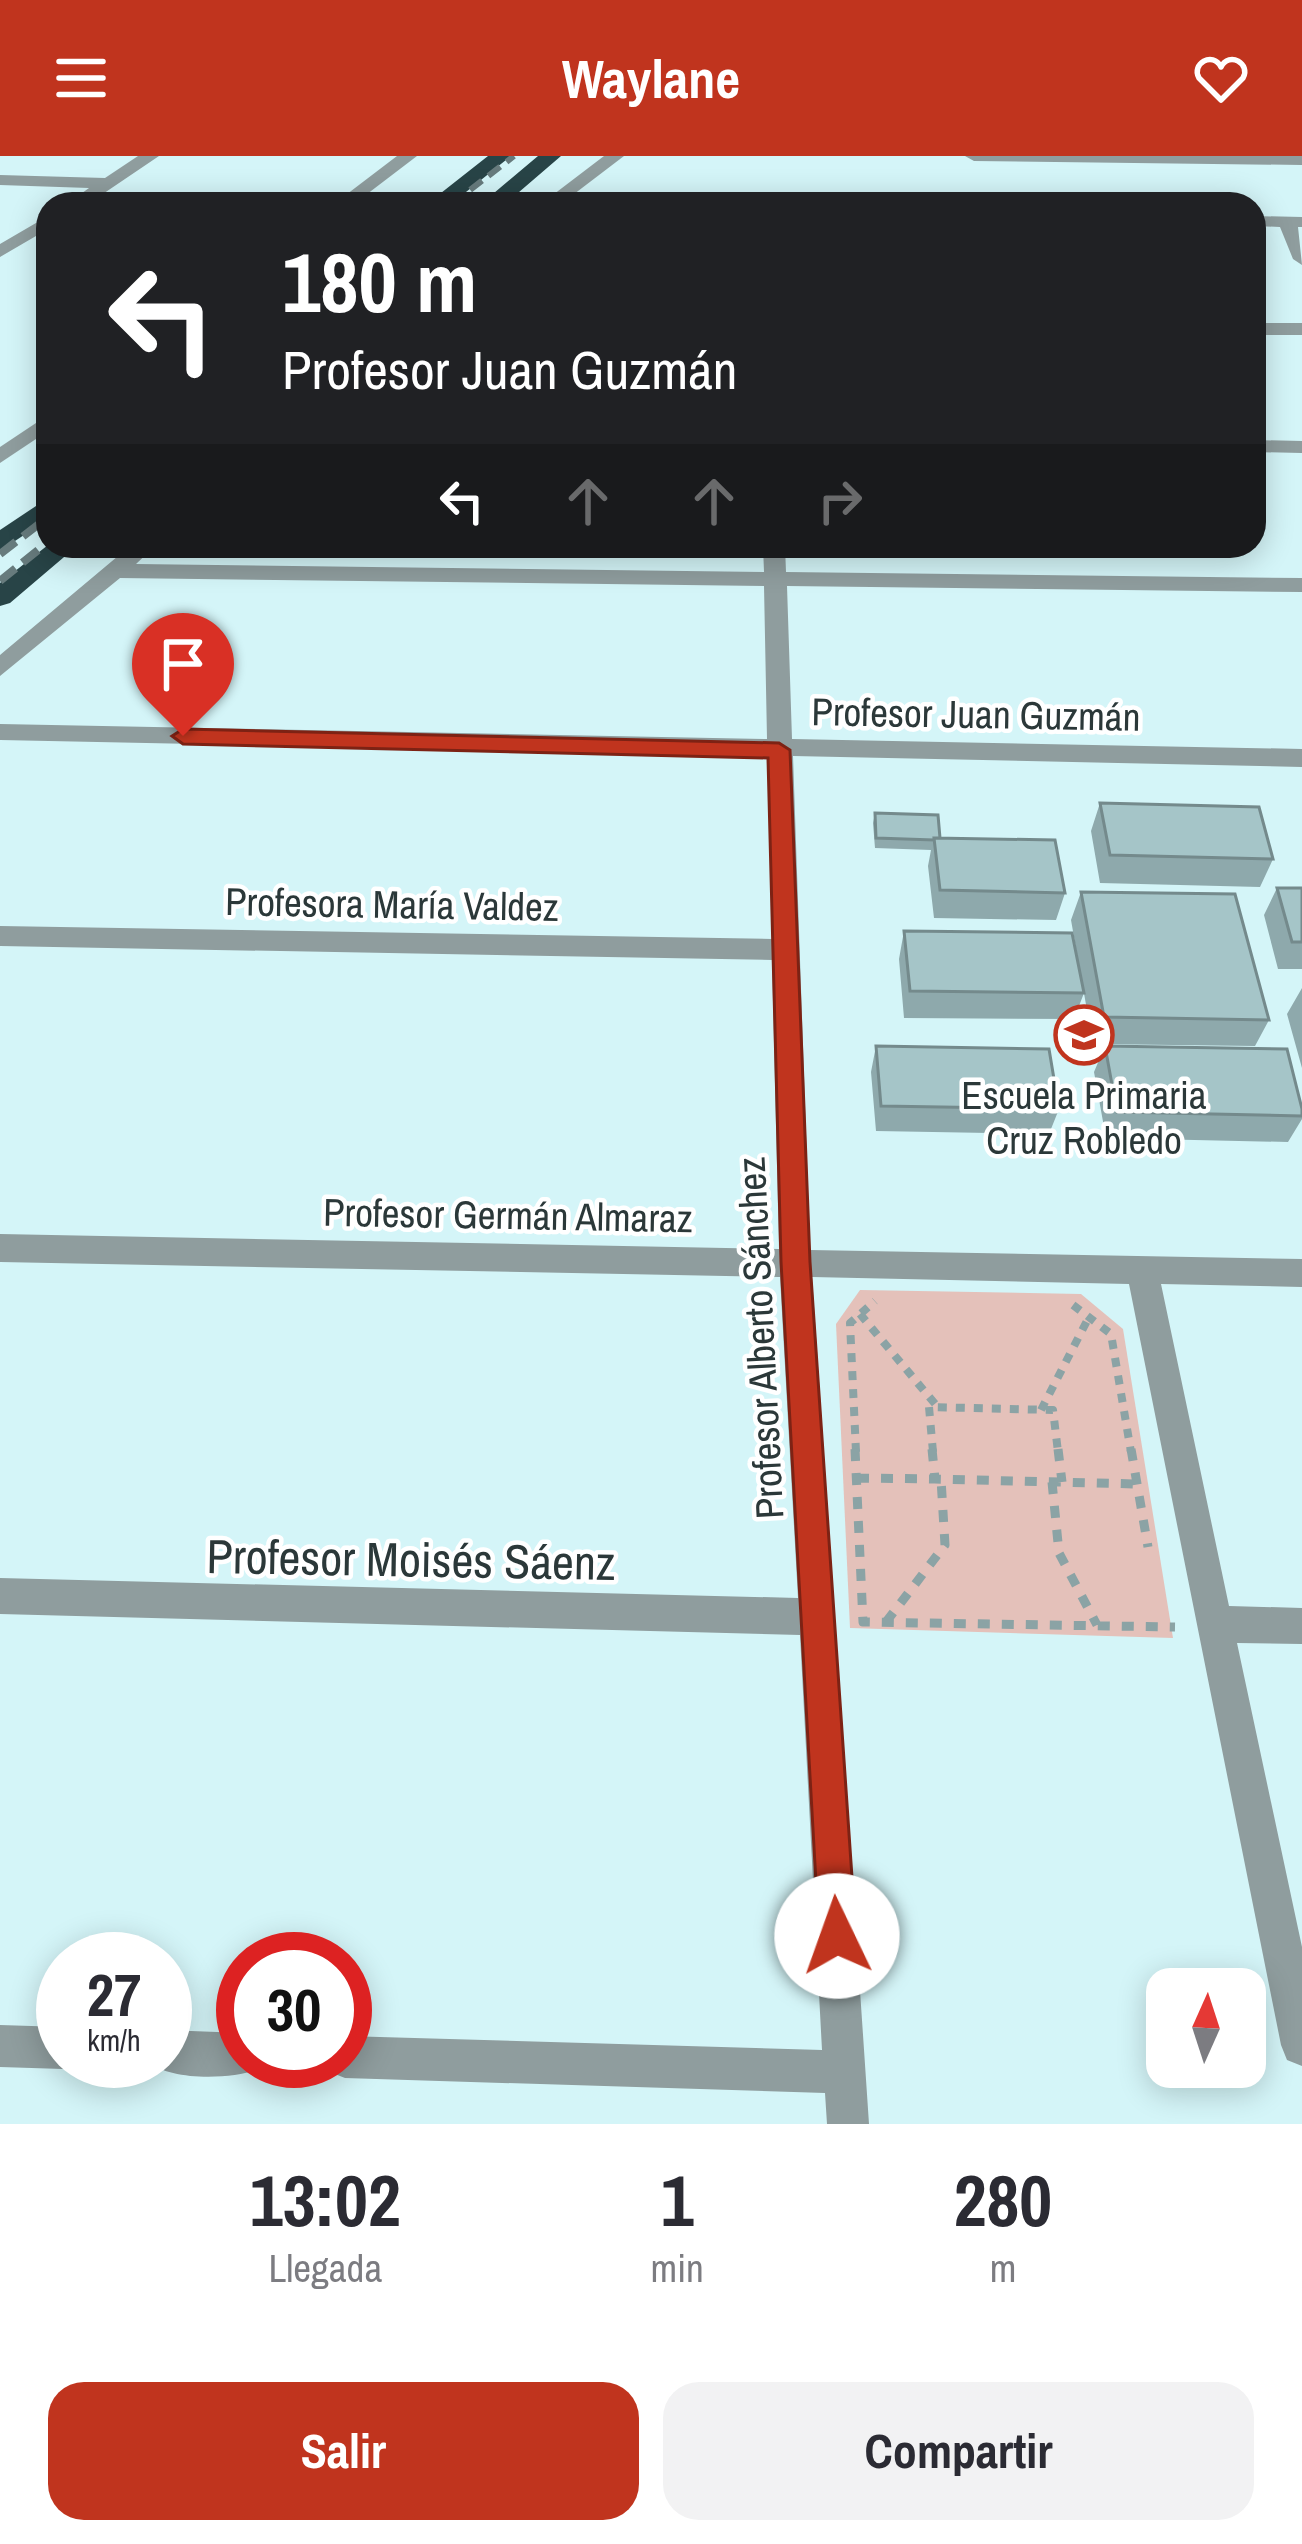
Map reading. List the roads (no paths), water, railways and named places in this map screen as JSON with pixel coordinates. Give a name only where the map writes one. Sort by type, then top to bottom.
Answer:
[{"type":"highway","points":[[454,192],[501,156]]},
{"type":"highway","points":[[507,192],[551,156]]},
{"type":"highway","points":[[0,543],[36,515]]},
{"type":"highway","points":[[0,597],[49,558]]},
{"type":"street","points":[[95,192],[151,156]]},
{"type":"street","points":[[359,192],[408,156]]},
{"type":"street","points":[[566,192],[615,156]]},
{"type":"street","points":[[974,156],[1302,160]]},
{"type":"street","points":[[0,180],[109,183]]},
{"type":"street","points":[[1294,222],[1302,260]]},
{"type":"street","points":[[0,252],[36,229]]},
{"type":"street","points":[[1266,328],[1302,329]]},
{"type":"street","points":[[0,457],[36,431]]},
{"type":"street","points":[[1266,446],[1302,447]]},
{"type":"street","points":[[0,668],[129,558]]},
{"type":"street","points":[[113,571],[774,562],[1302,585]]},
{"type":"street","name":"Profesor Alberto Sánchez","points":[[774,562],[795,1262],[848,2124]]},
{"type":"street","name":"Profesor Juan Guzmán","points":[[0,732],[1302,758]]},
{"type":"street","name":"Profesora María Valdez","points":[[0,936],[783,950]]},
{"type":"street","name":"Profesor Germán Almaraz","points":[[0,1248],[1302,1273]]},
{"type":"street","points":[[1142,1270],[1302,2044]]},
{"type":"street","name":"Profesor Moisés Sáenz","points":[[0,1596],[820,1617]]},
{"type":"street","points":[[1218,1624],[1302,1626]]},
{"type":"street","points":[[0,2046],[36,2047]]},
{"type":"street","points":[[372,2058],[845,2072]]},
{"type":"railway","points":[[468,192],[514,156]]},
{"type":"railway","points":[[0,554],[36,526]]},
{"type":"railway","points":[[0,581],[36,552]]},
{"type":"place","name":"Escuela Primaria Cruz Robledo","points":[[1084,1035]]}]
